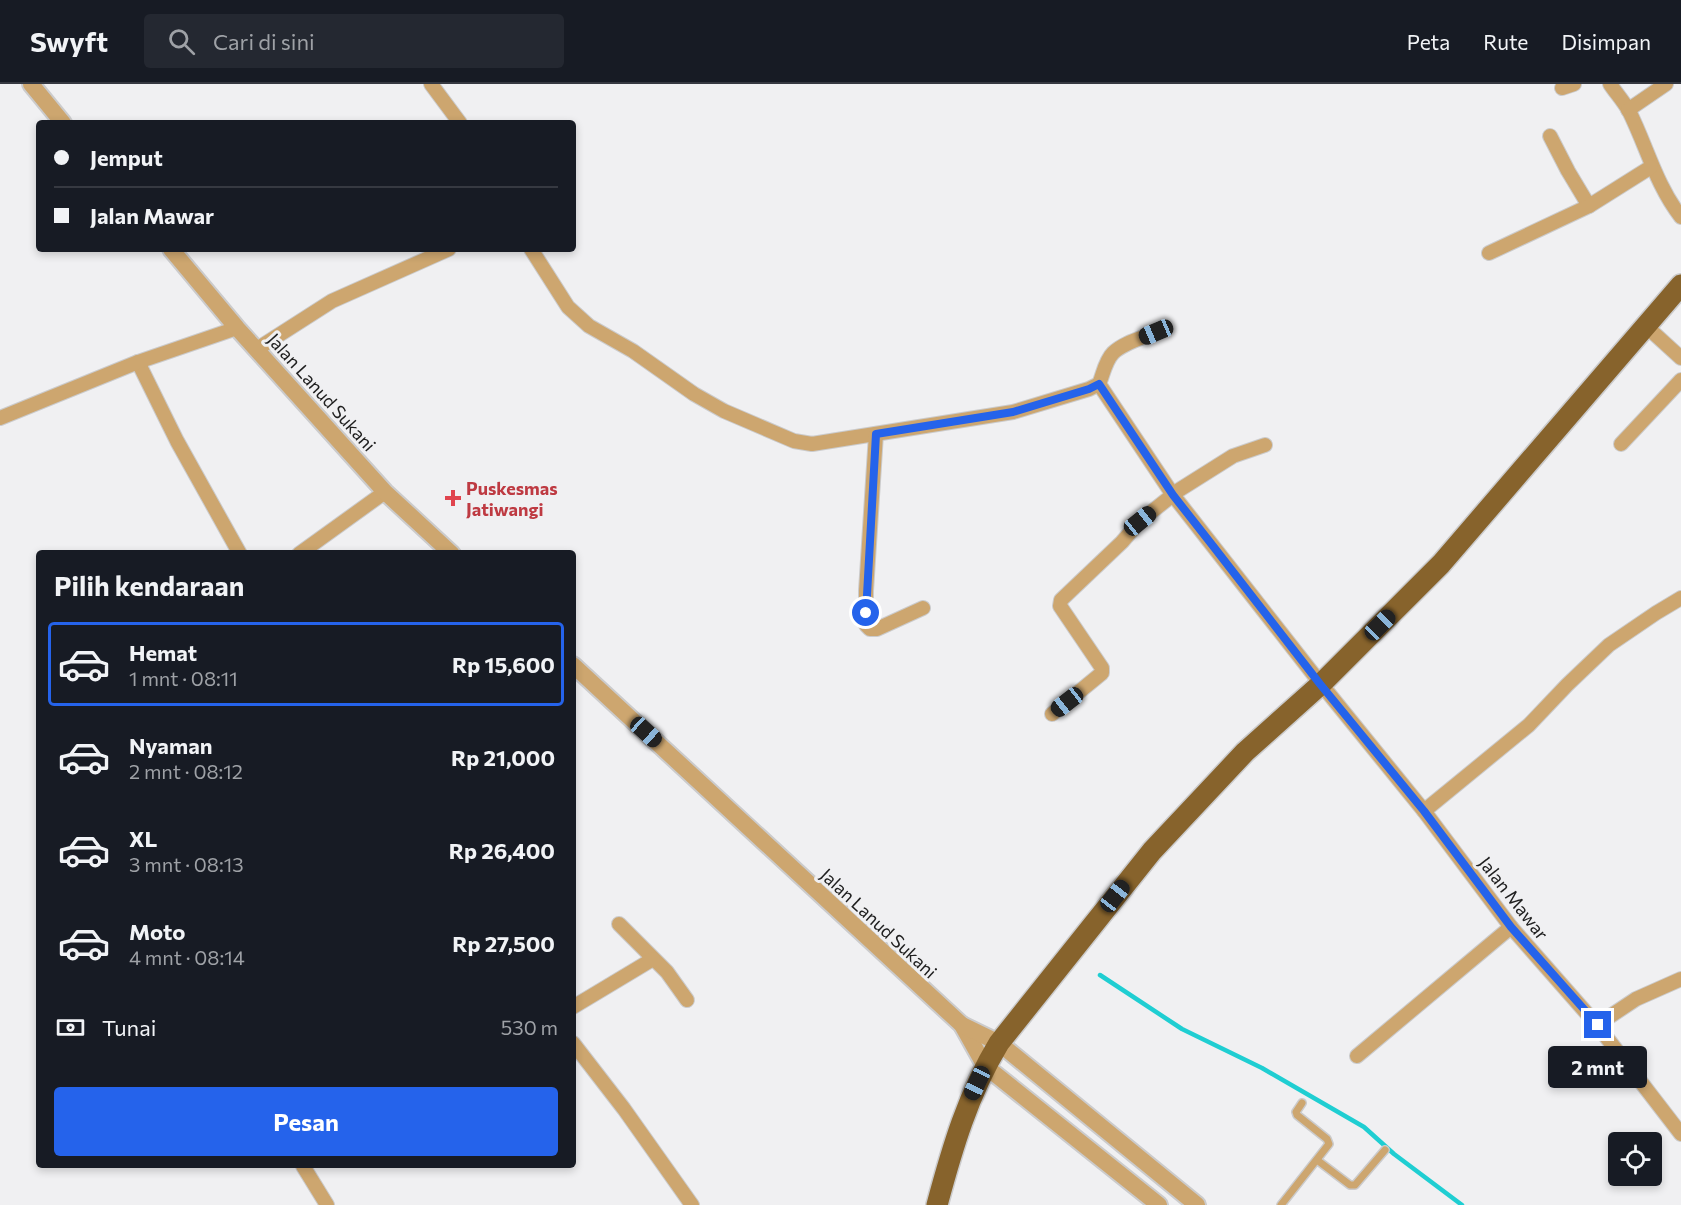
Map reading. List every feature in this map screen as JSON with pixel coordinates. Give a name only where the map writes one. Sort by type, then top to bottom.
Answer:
[{"type":"highway","points":[[936,1205],[960,1127],[985,1066],[999,1044],[1152,851],[1245,752],[1320,684],[1442,564],[1681,285]]},
{"type":"street","points":[[31,84],[61,120]]},
{"type":"street","points":[[431,84],[458,120]]},
{"type":"street","points":[[1610,84],[1628,110],[1651,167],[1670,203],[1681,217]]},
{"type":"street","points":[[1628,110],[1666,84]]},
{"type":"street","points":[[1550,136],[1589,206]]},
{"type":"street","points":[[1489,253],[1589,206],[1651,167]]},
{"type":"street","name":"Jalan Lanud Sukani","points":[[174,252],[237,328],[385,492],[448,550]]},
{"type":"street","points":[[257,349],[332,301],[442,252]]},
{"type":"street","points":[[533,252],[567,307],[589,326],[633,351],[694,394],[724,411],[794,441],[812,444],[1013,412],[1089,389],[1099,384],[1106,364],[1113,353],[1156,332]]},
{"type":"street","points":[[1647,327],[1681,358]]},
{"type":"street","points":[[0,418],[138,363],[237,328]]},
{"type":"street","points":[[138,363],[177,441],[238,550]]},
{"type":"street","points":[[1621,444],[1681,380]]},
{"type":"street","name":"Jalan Mawar","points":[[1099,384],[1173,495],[1320,684],[1424,811],[1511,927],[1598,1025],[1681,1134]]},
{"type":"street","points":[[876,434],[866,625],[870,629],[877,629],[923,608]]},
{"type":"street","points":[[1052,714],[1102,673],[1102,668],[1060,606],[1061,600],[1122,542],[1140,521],[1173,495],[1233,456],[1265,445]]},
{"type":"street","points":[[305,550],[385,492]]},
{"type":"street","points":[[1424,811],[1529,725],[1609,645],[1681,598]]},
{"type":"street","name":"Jalan Lanud Sukani","points":[[576,668],[962,1025],[985,1066],[1159,1205]]},
{"type":"street","points":[[619,924],[667,972],[687,1000]]},
{"type":"street","points":[[1358,1056],[1511,927]]},
{"type":"street","points":[[576,1005],[653,959]]},
{"type":"street","points":[[1598,1025],[1636,999],[1681,979]]},
{"type":"street","points":[[962,1025],[999,1044],[1197,1205]]},
{"type":"street","points":[[576,1047],[624,1109],[692,1205]]},
{"type":"street","points":[[304,1168],[327,1205]]},
{"type":"lane","points":[[1281,1205],[1329,1144],[1327,1139],[1297,1116],[1296,1112],[1302,1103]]},
{"type":"lane","points":[[1317,1160],[1350,1185],[1355,1185],[1385,1150]]},
{"type":"waterway","points":[[1100,975],[1182,1029],[1262,1068],[1364,1127],[1394,1154],[1462,1205]]},
{"type":"place","name":"Puskesmas Jatiwangi","points":[[453,498]]},
{"type":"route","points":[[866,613],[876,434],[1013,412],[1099,384],[1173,495],[1320,684],[1424,811],[1511,927],[1598,1025]]}]
